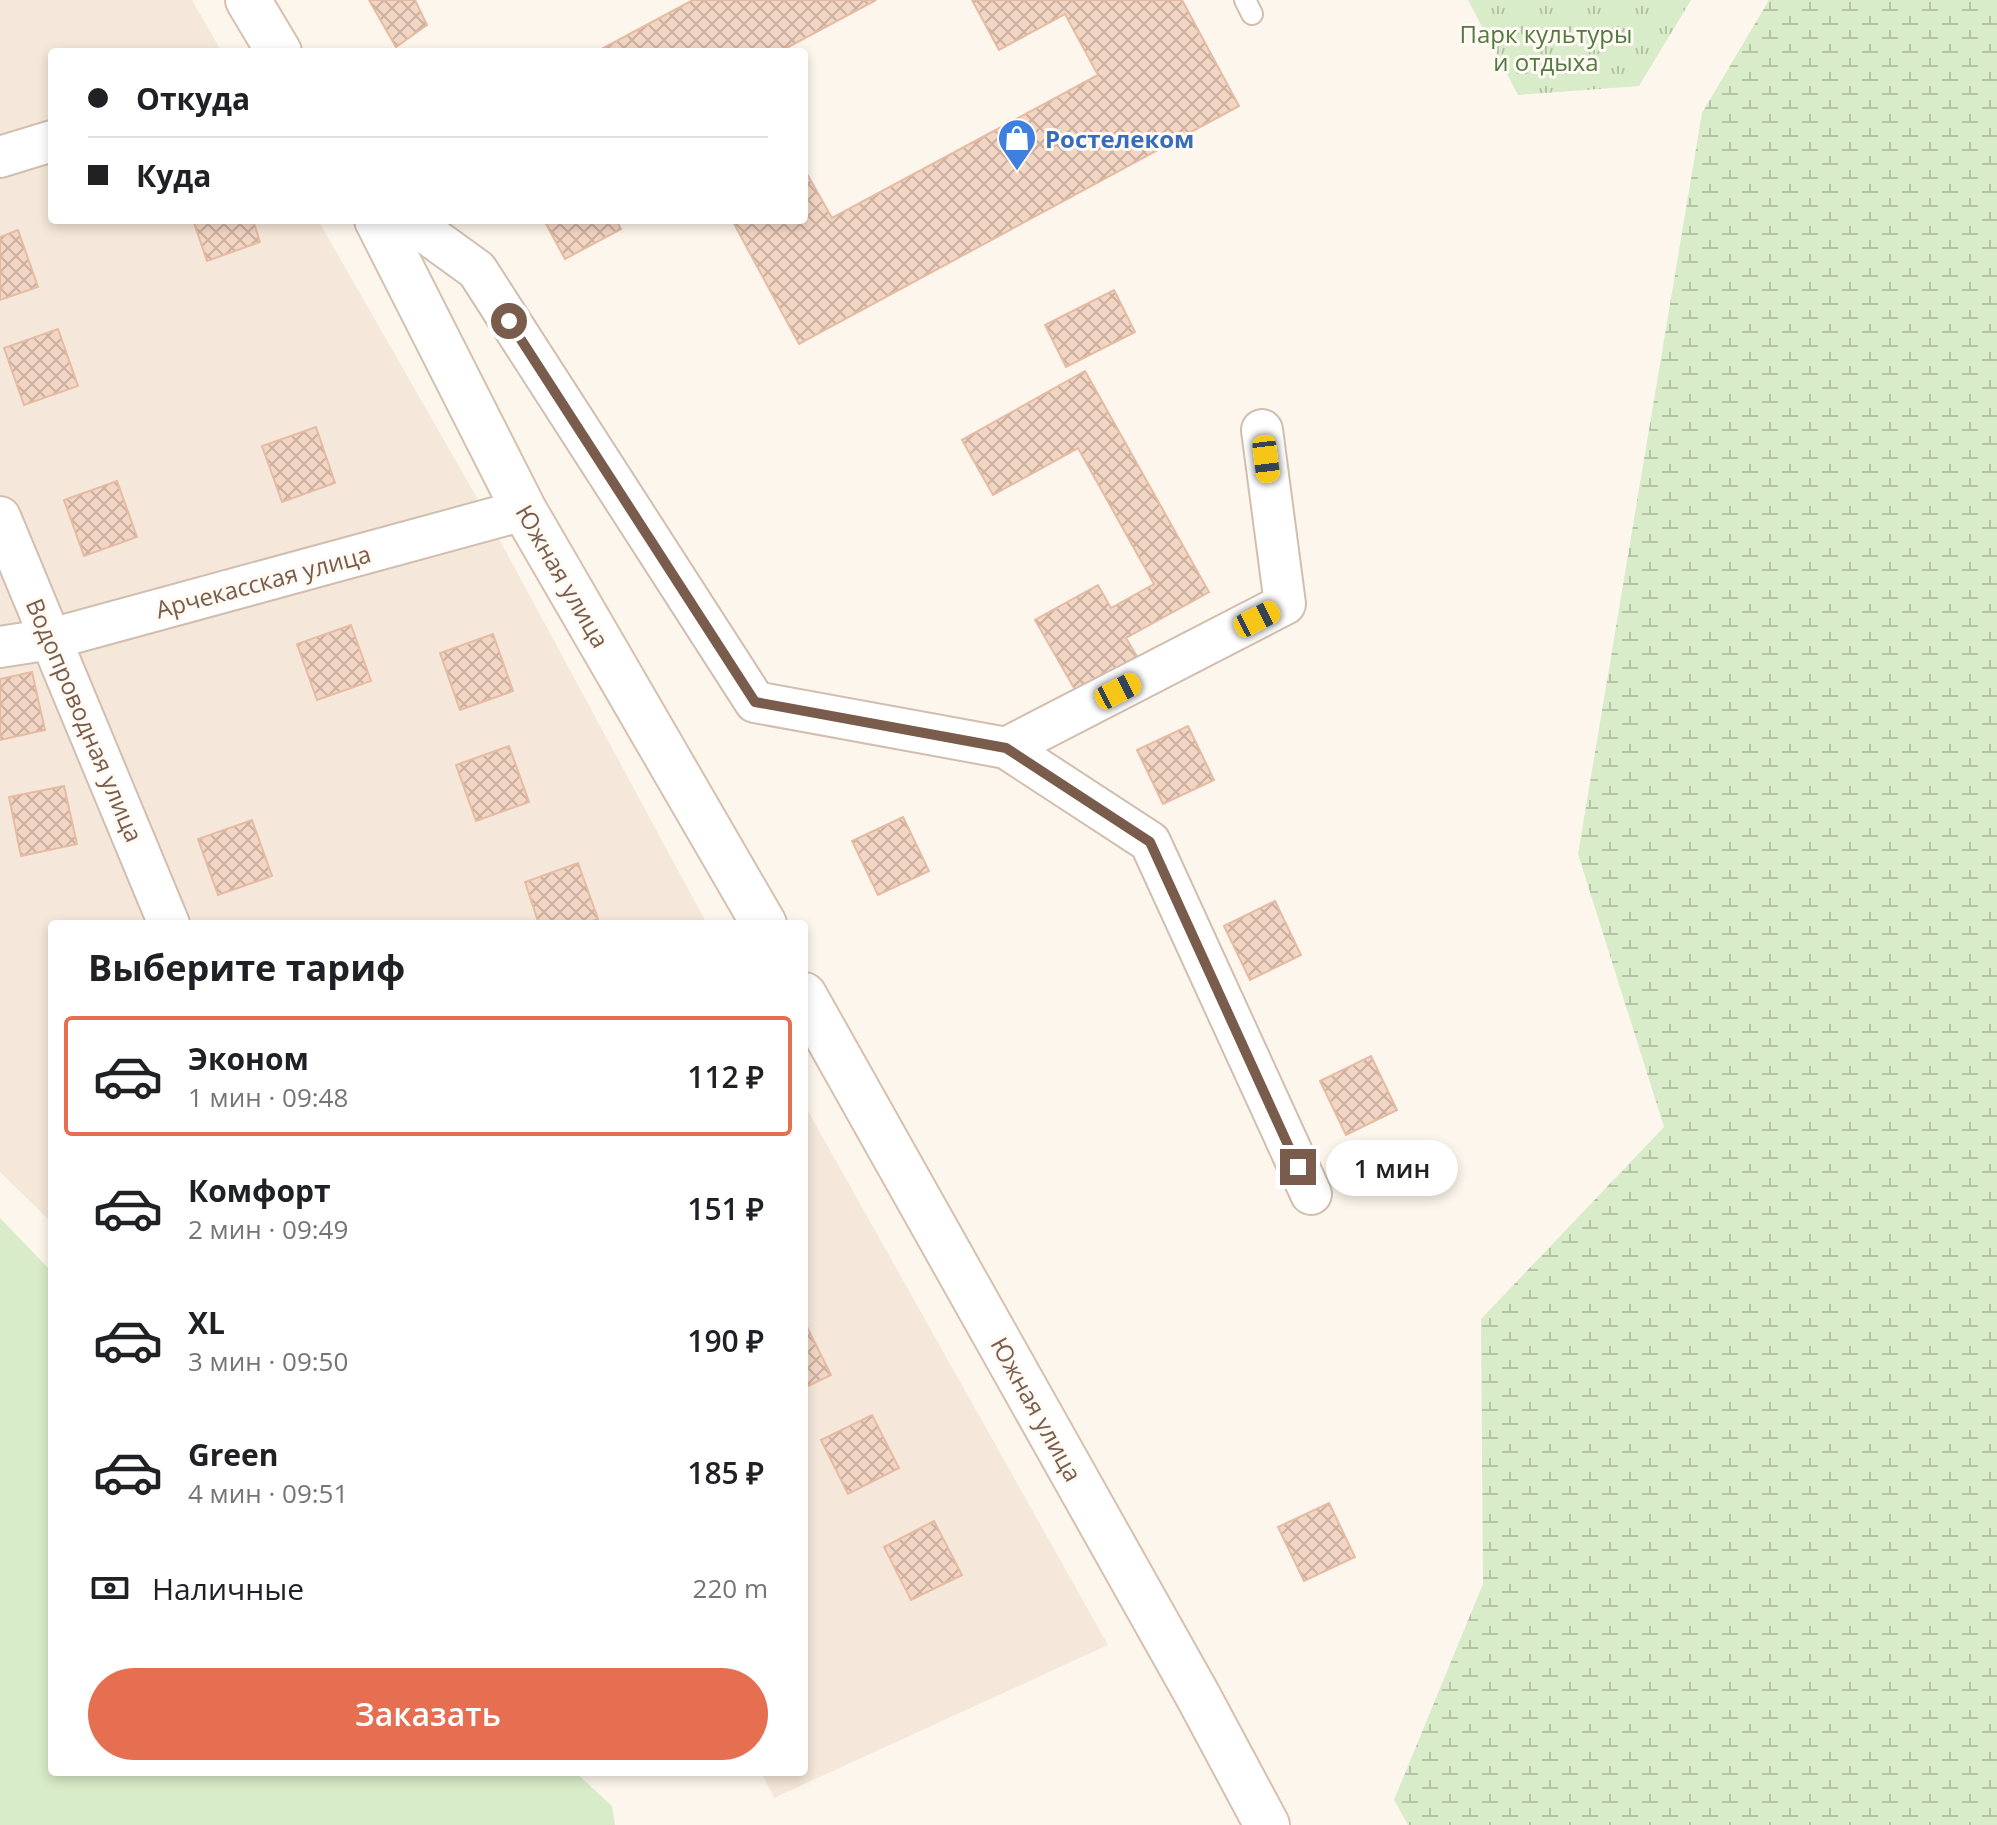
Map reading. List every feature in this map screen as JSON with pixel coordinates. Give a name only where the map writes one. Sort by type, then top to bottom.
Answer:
[{"type":"street","points":[[248,0],[277,48]]},
{"type":"street","points":[[0,157],[48,142]]},
{"type":"street","name":"Южная улица","points":[[379,224],[524,510],[762,920]]},
{"type":"street","points":[[414,224],[477,270],[755,702],[1006,748],[1150,842],[1311,1194]]},
{"type":"street","points":[[1006,748],[1285,604],[1262,430]]},
{"type":"street","name":"Арчекасская улица","points":[[0,647],[51,639],[524,510]]},
{"type":"street","name":"Водопроводная улица","points":[[0,517],[167,920]]},
{"type":"street","name":"Южная улица","points":[[808,1002],[1198,1696],[1267,1825]]},
{"type":"shaded area","points":[[0,0],[192,0],[220,48],[48,48],[48,224],[320,224],[476,496],[705,920],[48,920],[48,1219],[0,1172]]},
{"type":"shaded area","points":[[808,1111],[1108,1645],[774,1798],[763,1776],[808,1776]]},
{"type":"green space","name":"Парк культуры и отдыха","points":[[1468,0],[1691,0],[1639,86],[1518,95]]},
{"type":"green space","points":[[1769,0],[1997,0],[1997,1825],[1408,1825],[1394,1800],[1483,1584],[1481,1319],[1664,1127],[1578,854],[1702,113]]},
{"type":"green space","points":[[0,1218],[48,1268],[48,1776],[579,1776],[612,1806],[615,1825],[0,1825]]},
{"type":"building","points":[[369,0],[415,0],[427,25],[396,47]]},
{"type":"building","points":[[693,0],[876,0],[786,48],[603,48]]},
{"type":"building","name":"Ростелеком","points":[[972,0],[1182,0],[1239,106],[799,344],[734,224],[808,224],[808,176],[832,218],[1098,75],[1065,14],[999,50]]},
{"type":"building","points":[[194,224],[254,224],[260,242],[207,261]]},
{"type":"building","points":[[546,224],[618,224],[621,229],[565,259]]},
{"type":"building","points":[[18,230],[38,287],[0,300],[0,237]]},
{"type":"building","points":[[1114,290],[1135,332],[1066,367],[1045,325]]},
{"type":"building","points":[[58,329],[78,386],[24,405],[4,348]]},
{"type":"building","points":[[1085,371],[1209,592],[1126,638],[1139,660],[1078,695],[1035,620],[1098,585],[1111,608],[1154,584],[1078,448],[993,495],[962,440]]},
{"type":"building","points":[[316,427],[335,483],[282,502],[262,446]]},
{"type":"building","points":[[117,481],[137,537],[84,556],[64,500]]},
{"type":"building","points":[[351,625],[371,681],[317,700],[297,644]]},
{"type":"building","points":[[493,634],[513,691],[460,710],[440,653]]},
{"type":"building","points":[[32,672],[45,730],[0,740],[0,679]]},
{"type":"building","points":[[1188,726],[1214,780],[1163,804],[1137,750]]},
{"type":"building","points":[[509,746],[529,802],[476,821],[456,765]]},
{"type":"building","points":[[64,786],[77,844],[21,856],[9,797]]},
{"type":"building","points":[[903,817],[929,871],[878,895],[852,841]]},
{"type":"building","points":[[252,820],[272,876],[218,895],[198,839]]},
{"type":"building","points":[[578,863],[598,919],[538,920],[525,882]]},
{"type":"building","points":[[1275,901],[1301,955],[1250,980],[1224,926]]},
{"type":"building","points":[[1371,1056],[1397,1110],[1346,1135],[1320,1081]]},
{"type":"building","points":[[808,1329],[831,1375],[808,1386]]},
{"type":"building","points":[[872,1415],[899,1468],[848,1494],[821,1440]]},
{"type":"building","points":[[1329,1503],[1355,1557],[1304,1581],[1278,1527]]},
{"type":"building","points":[[934,1521],[962,1575],[911,1600],[884,1547]]},
{"type":"place","name":"Ростелеком","points":[[1017,172]]},
{"type":"route","points":[[509,321],[755,702],[1006,748],[1150,842],[1298,1167]]}]
